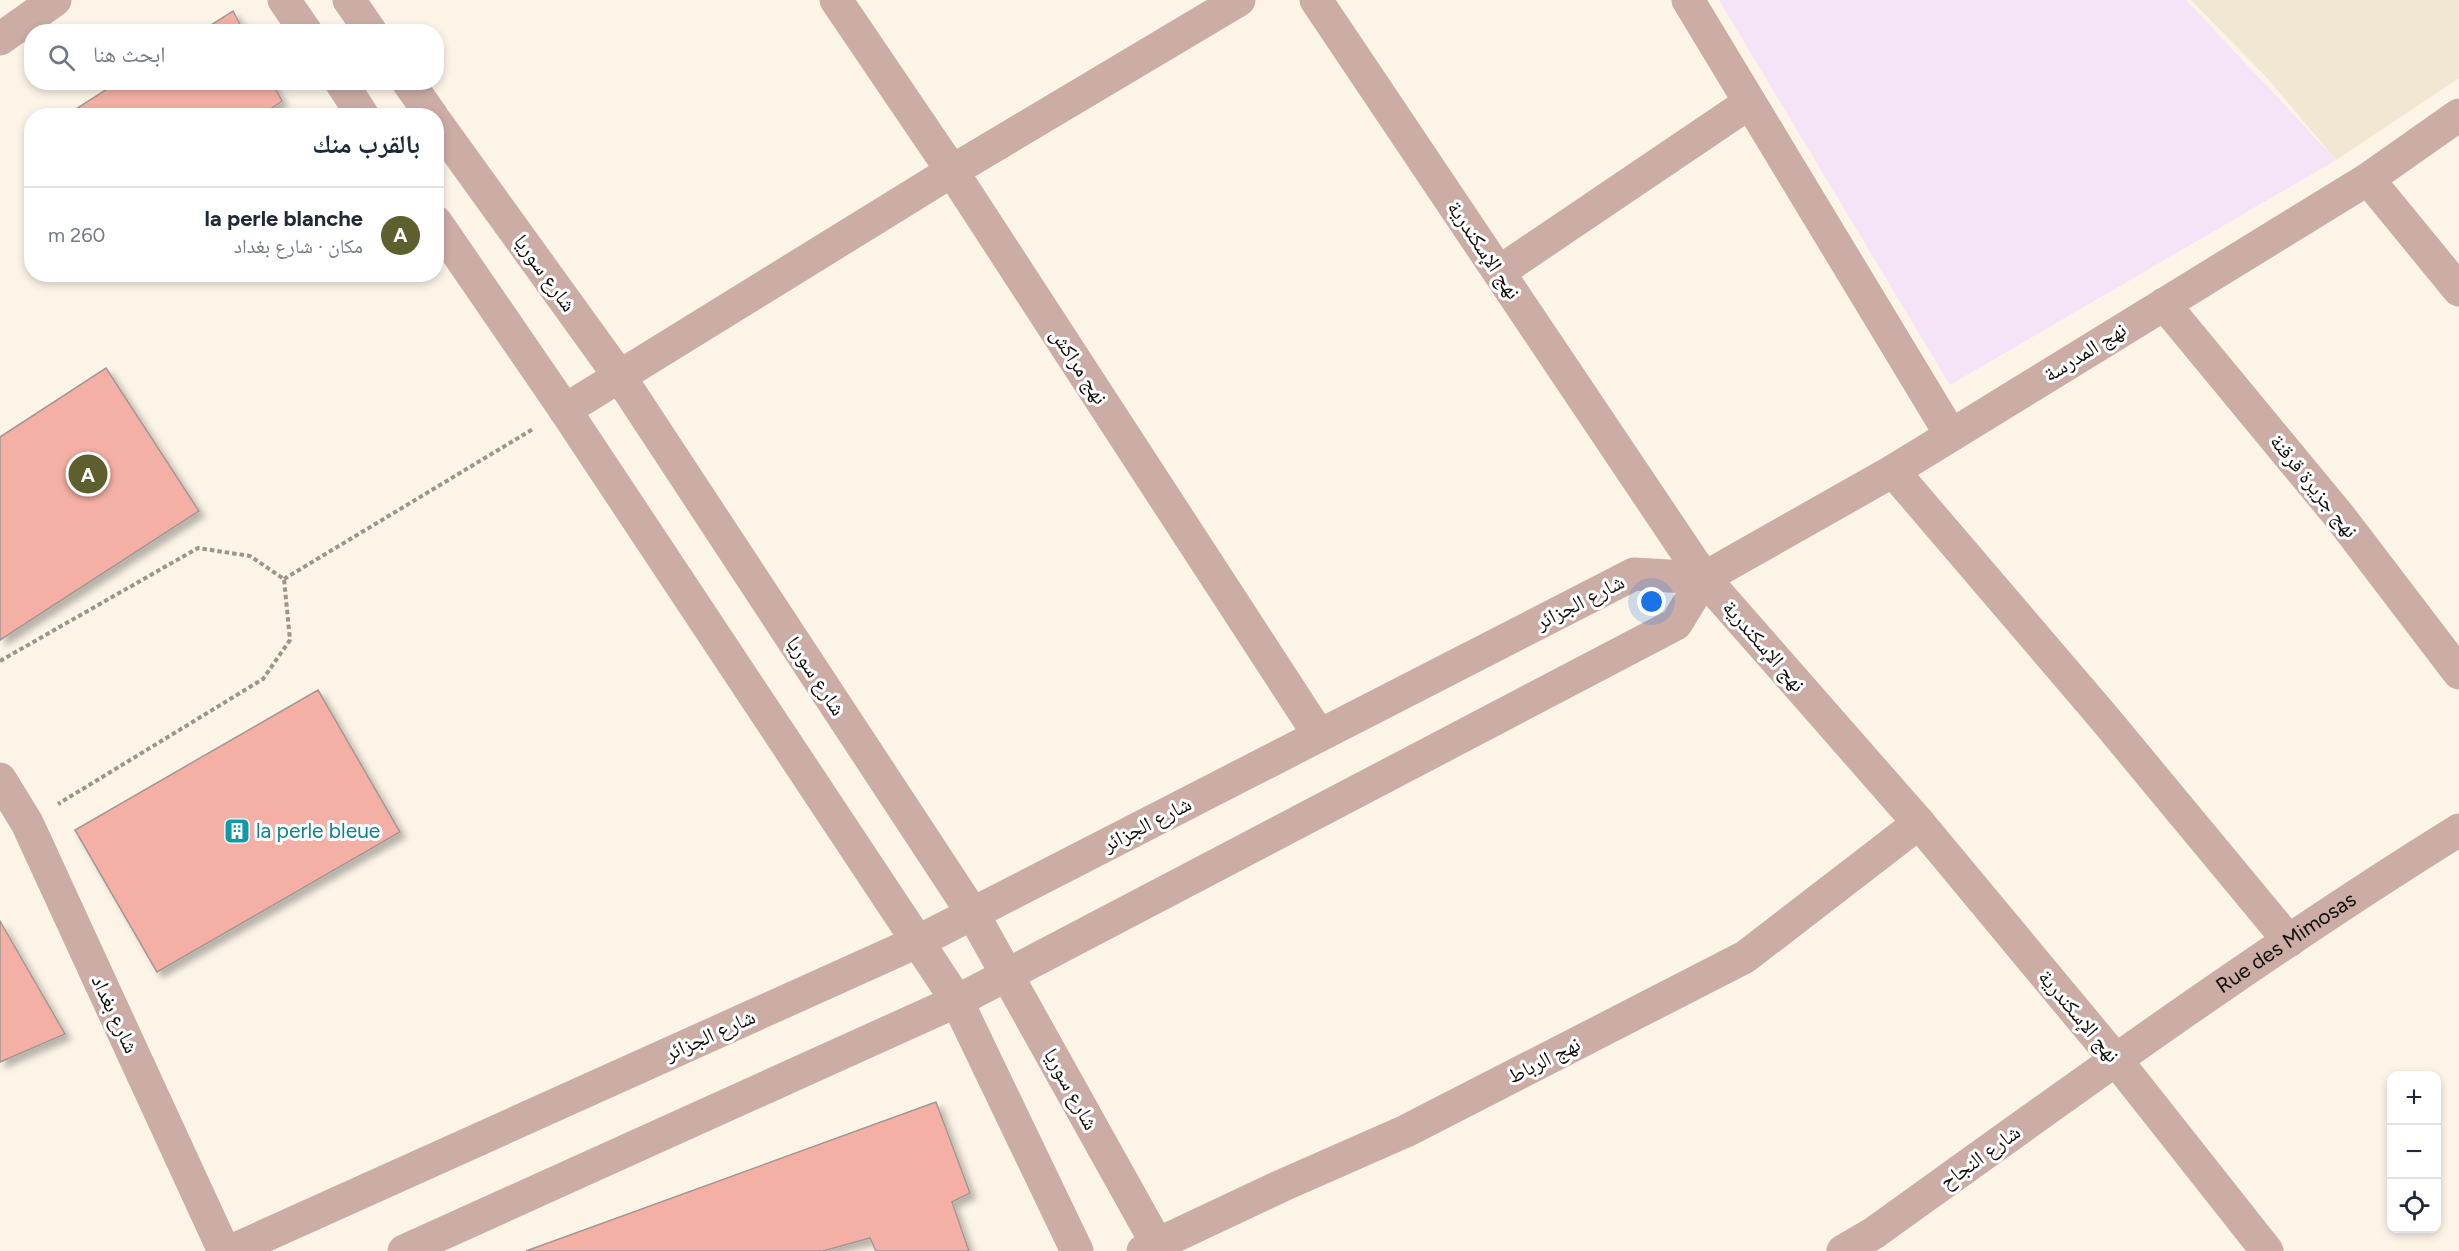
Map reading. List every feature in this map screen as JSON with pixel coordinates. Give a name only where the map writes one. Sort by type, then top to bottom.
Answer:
[{"type":"street","points":[[0,39],[55,0]]},
{"type":"street","points":[[284,0],[300,24]]},
{"type":"street","points":[[349,0],[366,24]]},
{"type":"street","name":"نهج مراكش","points":[[836,0],[952,171],[1318,735]]},
{"type":"street","points":[[565,410],[952,171],[1239,0]]},
{"type":"street","name":"نهج الإسكندرية","points":[[1316,0],[1704,578],[1919,823],[2116,1060],[2267,1251]]},
{"type":"street","points":[[1688,0],[1951,435]]},
{"type":"street","points":[[346,90],[358,108]]},
{"type":"street","points":[[414,90],[426,108]]},
{"type":"street","points":[[1499,272],[1749,103]]},
{"type":"street","name":"نهج المدرسة","points":[[1704,578],[1778,534],[1893,471],[2368,179],[2459,114]]},
{"type":"street","name":"شارع سوريا","points":[[444,133],[620,377],[973,914],[1154,1249]]},
{"type":"street","points":[[2368,179],[2459,290]]},
{"type":"street","points":[[444,234],[565,410],[957,1001],[1077,1251]]},
{"type":"street","name":"نهج جزيرة قرقنة","points":[[2164,304],[2340,517],[2459,673]]},
{"type":"street","points":[[1893,471],[2105,719],[2289,941]]},
{"type":"street","name":"شارع الجزائر","points":[[231,1251],[919,941],[1634,574],[1704,578]]},
{"type":"street","points":[[404,1251],[957,1001],[1676,624],[1704,578]]},
{"type":"street","name":"شارع بغداد","points":[[0,779],[27,824],[225,1251]]},
{"type":"street","name":"نهج الرباط","points":[[1154,1249],[1281,1186],[1406,1131],[1744,957],[1919,823]]},
{"type":"street","name":"Rue des Mimosas","points":[[2116,1060],[2289,941],[2459,830]]},
{"type":"street","name":"شارع النجاح","points":[[1844,1251],[1874,1233],[2116,1060]]},
{"type":"path","points":[[284,579],[565,410]]},
{"type":"path","points":[[0,661],[198,548],[250,556],[284,579]]},
{"type":"path","points":[[27,824],[263,679],[290,640],[284,579]]},
{"type":"shaded area","points":[[1719,0],[2186,0],[2336,160],[1950,385]]},
{"type":"shaded area","points":[[2191,0],[2459,0],[2459,78],[2336,160],[2269,80]]},
{"type":"building","points":[[233,11],[240,24],[213,24]]},
{"type":"building","points":[[106,90],[276,90],[282,101],[272,108],[77,108]]},
{"type":"building","points":[[106,368],[199,511],[0,640],[0,437]]},
{"type":"building","name":"la perle bleue","points":[[318,690],[400,832],[157,972],[75,830]]},
{"type":"building","points":[[0,921],[65,1034],[0,1062]]},
{"type":"building","points":[[936,1102],[970,1193],[952,1202],[969,1251],[876,1251],[870,1238],[823,1251],[526,1251]]},
{"type":"place","name":"la perle blanche","points":[[88,474]]},
{"type":"place","name":"la perle bleue","points":[[237,831]]}]
